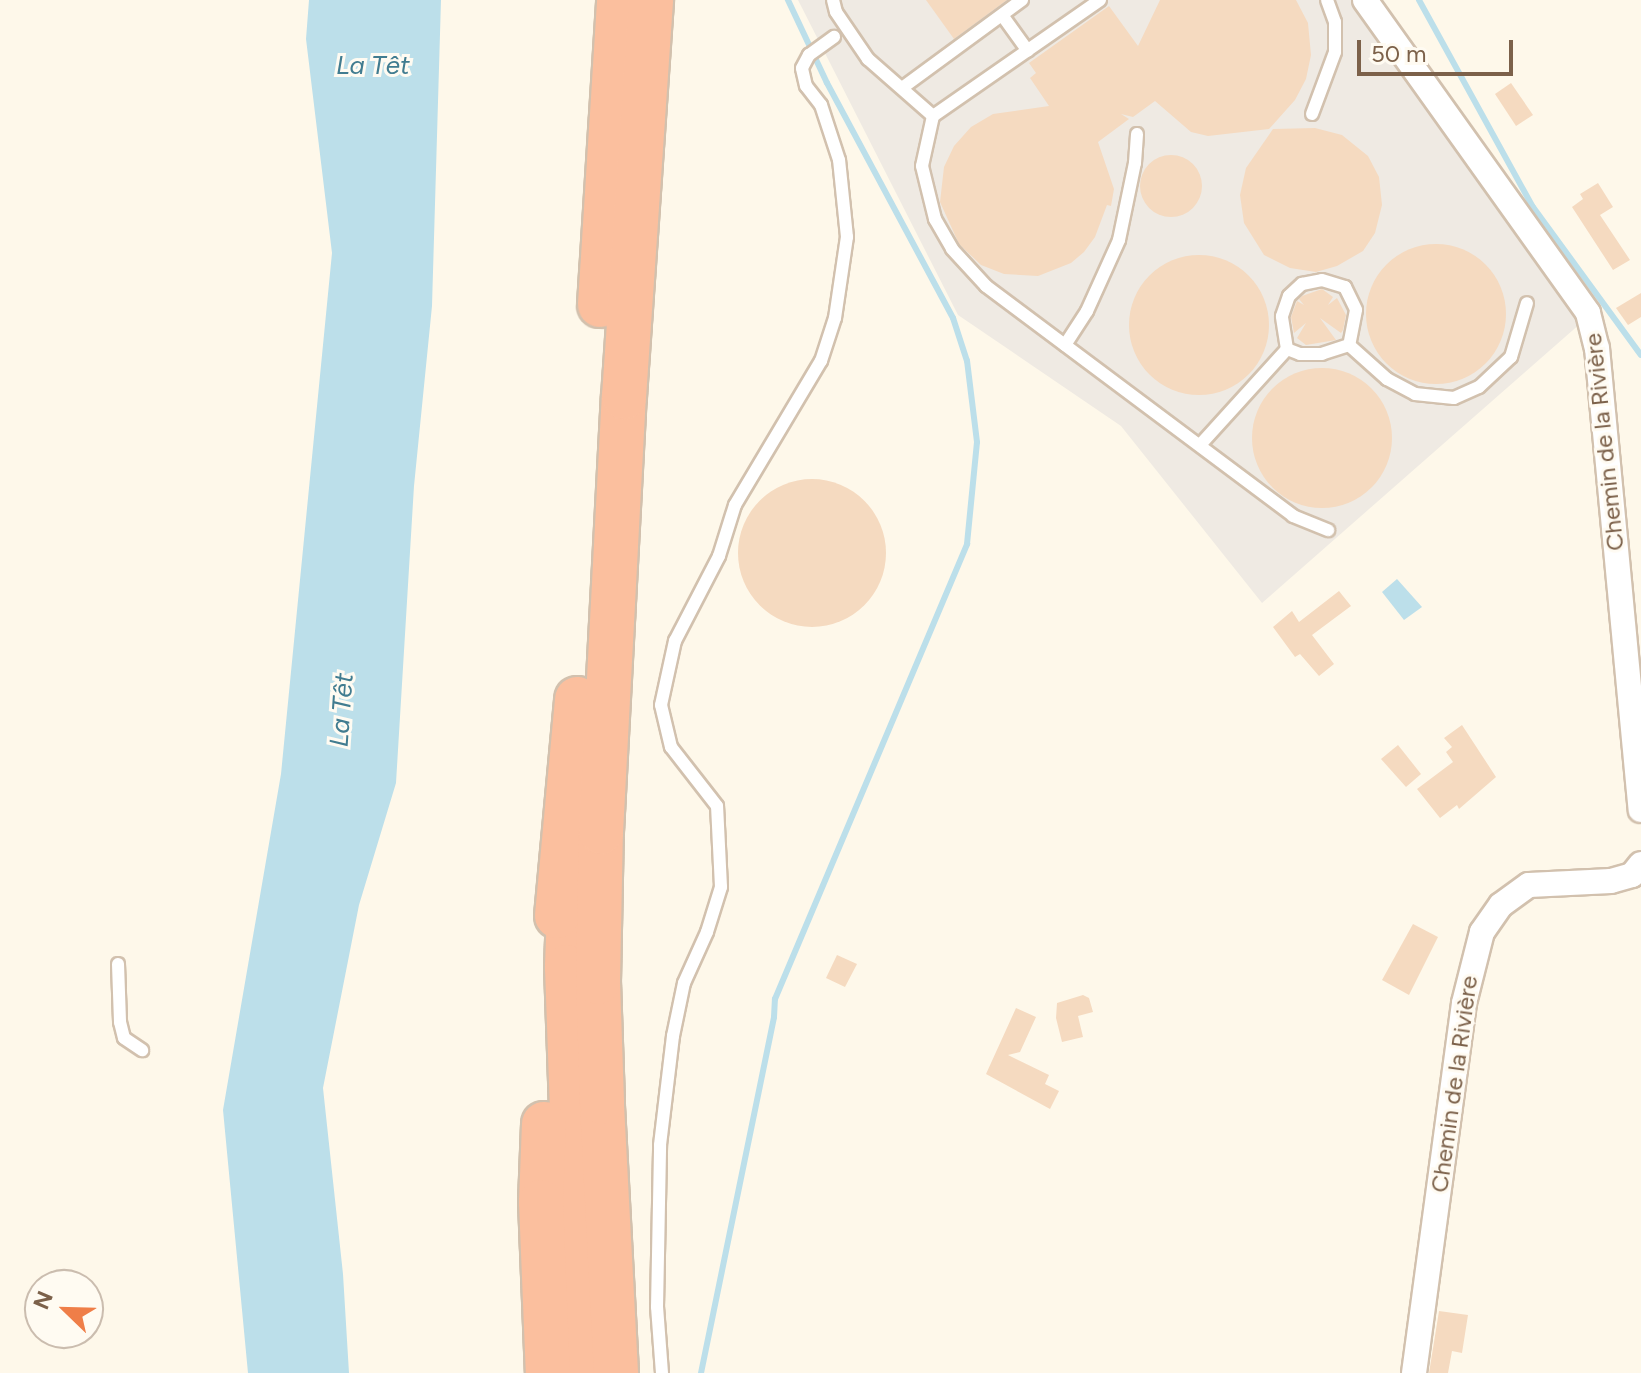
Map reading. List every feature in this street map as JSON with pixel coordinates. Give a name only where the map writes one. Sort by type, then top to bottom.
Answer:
[{"type":"highway","points":[[581,1373],[567,967],[577,699],[619,0]]},
{"type":"highway","points":[[616,1373],[602,1132],[598,982],[601,832],[623,412],[651,0]]},
{"type":"highway","points":[[548,1373],[541,1202],[549,1003],[577,699]]},
{"type":"street","name":"Chemin de la Rivière","points":[[1365,0],[1588,313],[1597,348],[1641,810]]},
{"type":"street","name":"Chemin de la Rivière","points":[[1414,1373],[1464,1003],[1482,932],[1501,905],[1529,885],[1611,881],[1632,875],[1641,864]]},
{"type":"lane","points":[[833,0],[836,12],[868,59],[933,116]]},
{"type":"lane","points":[[902,88],[1022,0]]},
{"type":"lane","points":[[1100,0],[933,116],[922,166],[935,219],[952,249],[986,286],[1293,516],[1328,530]]},
{"type":"lane","points":[[1312,114],[1335,52],[1335,22],[1327,0]]},
{"type":"lane","points":[[1002,15],[1028,51]]},
{"type":"lane","points":[[662,1373],[657,1307],[660,1145],[673,1036],[684,983],[707,932],[721,887],[717,806],[671,747],[661,705],[675,641],[719,556],[735,505],[821,361],[835,318],[847,237],[839,160],[821,105],[806,86],[802,68],[813,52],[834,37]]},
{"type":"lane","points":[[1065,345],[1087,311],[1119,240],[1135,163],[1137,134]]},
{"type":"lane","points":[[1287,349],[1282,316],[1289,296],[1302,284],[1322,280],[1345,287],[1356,310],[1349,345]]},
{"type":"lane","points":[[1349,345],[1387,379],[1415,394],[1454,398],[1479,387],[1511,357],[1527,303]]},
{"type":"lane","points":[[1287,349],[1300,354],[1322,354],[1349,345]]},
{"type":"lane","points":[[1200,445],[1287,349]]},
{"type":"lane","points":[[118,964],[120,1022],[124,1038],[142,1050]]},
{"type":"shaded area","points":[[798,0],[1352,0],[1581,323],[1262,603],[1121,426],[958,315]]},
{"type":"water","name":"La Têt","points":[[309,0],[441,0],[432,306],[414,486],[396,783],[359,905],[323,1088],[343,1274],[349,1373],[248,1373],[223,1110],[281,774],[332,253],[306,39]]},
{"type":"water","points":[[1397,579],[1422,607],[1404,620],[1382,592]]},
{"type":"building","points":[[926,0],[1007,0],[954,39]]},
{"type":"building","points":[[1160,0],[1296,0],[1308,23],[1311,55],[1306,79],[1295,100],[1269,129],[1208,136],[1191,132],[1155,101],[1133,117],[1121,114],[1129,119],[1098,142],[1114,189],[1111,206],[1107,205],[1095,237],[1084,252],[1071,263],[1038,276],[1004,274],[981,265],[959,244],[940,202],[944,167],[954,146],[971,127],[993,114],[1049,106],[1030,78],[1036,73],[1029,63],[1109,6],[1138,46]]},
{"type":"building","points":[[1511,83],[1533,115],[1516,126],[1495,94]]},
{"type":"building","points":[[1315,128],[1342,135],[1368,156],[1379,177],[1382,205],[1375,233],[1363,251],[1337,266],[1316,272],[1290,268],[1264,255],[1244,223],[1240,195],[1246,168],[1273,129]]},
{"type":"building","points":[[1165,155],[1177,155],[1193,164],[1200,174],[1200,198],[1193,208],[1177,217],[1165,217],[1145,203],[1140,192],[1140,180],[1154,160]]},
{"type":"building","points":[[1598,183],[1613,207],[1600,215],[1630,260],[1613,270],[1572,207],[1583,199],[1580,194]]},
{"type":"building","points":[[1436,244],[1463,249],[1486,264],[1501,287],[1506,314],[1501,341],[1486,364],[1463,379],[1436,384],[1409,379],[1386,364],[1371,341],[1366,314],[1371,287],[1386,264],[1409,249]]},
{"type":"building","points":[[1199,255],[1226,260],[1248,276],[1264,298],[1269,325],[1264,352],[1248,374],[1226,390],[1199,395],[1172,390],[1150,374],[1134,352],[1129,325],[1134,298],[1150,276],[1172,260]]},
{"type":"building","points":[[1322,289],[1333,297],[1328,305],[1337,298],[1346,315],[1343,330],[1341,333],[1320,318],[1336,340],[1306,345],[1297,338],[1306,323],[1294,333],[1291,317],[1297,301],[1304,305],[1299,299],[1302,296]]},
{"type":"building","points":[[1641,293],[1641,317],[1628,325],[1616,308]]},
{"type":"building","points":[[1322,368],[1349,373],[1371,389],[1387,411],[1392,438],[1387,465],[1371,487],[1349,503],[1322,508],[1295,503],[1273,487],[1257,465],[1252,438],[1257,411],[1273,389],[1295,373]]},
{"type":"building","points":[[812,479],[840,484],[865,500],[881,525],[886,553],[881,581],[865,606],[840,622],[812,627],[784,622],[759,606],[743,581],[738,553],[743,525],[759,500],[784,484]]},
{"type":"building","points":[[1339,591],[1351,606],[1312,635],[1334,664],[1319,676],[1300,654],[1295,657],[1273,627],[1292,611],[1299,622]]},
{"type":"building","points":[[1462,725],[1496,777],[1459,809],[1457,805],[1440,818],[1417,789],[1453,762],[1446,752],[1452,747],[1444,738]]},
{"type":"building","points":[[1398,745],[1421,774],[1406,787],[1381,759]]},
{"type":"building","points":[[1413,924],[1438,937],[1409,995],[1382,980]]},
{"type":"building","points":[[837,955],[857,964],[845,987],[826,978]]},
{"type":"building","points":[[1083,995],[1089,998],[1093,1012],[1078,1016],[1083,1037],[1062,1042],[1056,1018],[1057,1003]]},
{"type":"building","points":[[1016,1008],[1036,1017],[1020,1052],[1008,1055],[1049,1075],[1045,1084],[1059,1091],[1050,1109],[986,1074]]},
{"type":"building","points":[[1439,1311],[1468,1315],[1462,1353],[1452,1351],[1448,1373],[1429,1373]]},
{"type":"waterway","points":[[701,1373],[774,1017],[775,999],[967,544],[977,442],[967,361],[953,318],[827,83],[788,0]]},
{"type":"waterway","points":[[1419,0],[1533,207],[1641,355]]}]
